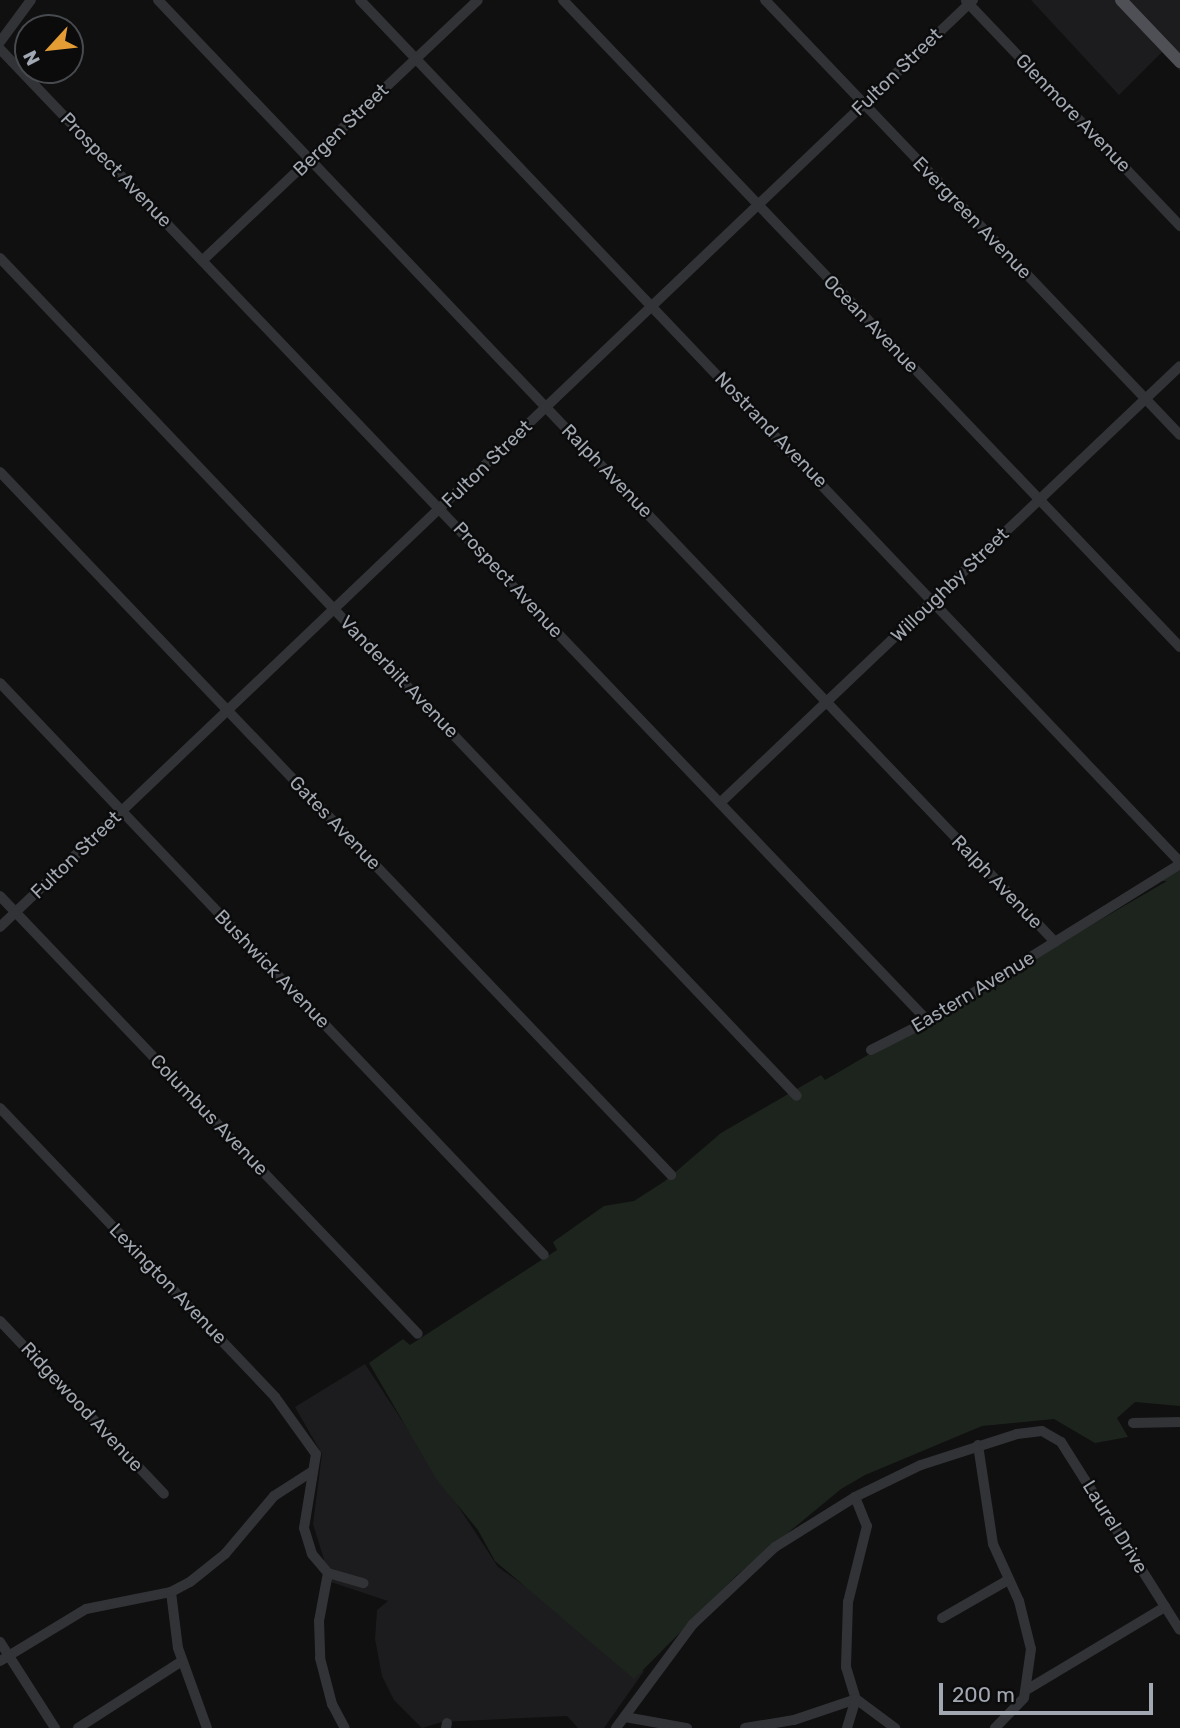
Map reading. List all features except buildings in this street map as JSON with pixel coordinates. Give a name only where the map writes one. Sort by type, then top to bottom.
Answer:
[{"type":"main road","points":[[1121,0],[1180,62]]},
{"type":"street","points":[[0,42],[31,0]]},
{"type":"street","name":"Ralph Avenue","points":[[158,0],[1055,942]]},
{"type":"street","name":"Nostrand Avenue","points":[[360,0],[1180,863]]},
{"type":"street","name":"Bergen Street","points":[[203,260],[478,0]]},
{"type":"street","name":"Ocean Avenue","points":[[563,0],[1180,647]]},
{"type":"street","name":"Evergreen Avenue","points":[[765,0],[1180,435]]},
{"type":"street","name":"Fulton Street","points":[[0,927],[547,408],[969,1]]},
{"type":"street","name":"Glenmore Avenue","points":[[969,1],[1180,226]]},
{"type":"street","name":"Prospect Avenue","points":[[0,49],[928,1021]]},
{"type":"street","name":"Vanderbilt Avenue","points":[[0,258],[797,1096]]},
{"type":"street","name":"Willoughby Street","points":[[720,803],[1180,366]]},
{"type":"street","name":"Gates Avenue","points":[[0,472],[671,1175]]},
{"type":"street","name":"Bushwick Avenue","points":[[0,683],[544,1255]]},
{"type":"street","name":"Eastern Avenue","points":[[871,1050],[928,1021],[1180,863]]},
{"type":"street","name":"Columbus Avenue","points":[[0,896],[418,1334]]},
{"type":"street","name":"Lexington Avenue","points":[[0,1108],[290,1413],[316,1454],[313,1471]]},
{"type":"street","name":"Ridgewood Avenue","points":[[0,1321],[164,1494]]},
{"type":"street","points":[[1133,1423],[1180,1422]]},
{"type":"street","name":"Laurel Drive","points":[[978,1445],[1042,1431],[1061,1441],[1180,1630]]},
{"type":"street","points":[[616,1728],[656,1670],[715,1600],[775,1547],[855,1497],[921,1465],[978,1445],[993,1544],[1027,1624],[1028,1689],[1019,1706],[995,1728]]},
{"type":"street","points":[[313,1471],[304,1528],[312,1554],[328,1573],[364,1583]]},
{"type":"street","points":[[5,1658],[86,1609],[171,1592],[211,1567],[274,1496],[313,1471]]},
{"type":"street","points":[[847,1728],[856,1699],[846,1667],[844,1637],[867,1526],[855,1497]]},
{"type":"street","points":[[328,1573],[321,1604],[320,1658],[332,1704],[345,1728]]},
{"type":"street","points":[[942,1618],[1008,1580]]},
{"type":"street","points":[[171,1592],[182,1661],[207,1728]]},
{"type":"street","points":[[1028,1689],[1165,1607]]},
{"type":"street","points":[[0,1642],[5,1658],[55,1728]]},
{"type":"street","points":[[78,1728],[182,1661]]},
{"type":"street","points":[[745,1728],[794,1720],[856,1699]]},
{"type":"street","points":[[856,1699],[895,1728]]},
{"type":"street","points":[[625,1717],[687,1728]]},
{"type":"shaded area","points":[[1031,0],[1180,0],[1180,71],[1162,52],[1119,95]]},
{"type":"shaded area","points":[[1180,869],[1180,1406],[1135,1402],[1117,1418],[1128,1437],[1095,1443],[1054,1419],[982,1426],[865,1475],[841,1489],[737,1575],[634,1679],[495,1561],[478,1530],[437,1480],[369,1363],[403,1339],[410,1345],[557,1250],[553,1242],[604,1206],[634,1201],[665,1181],[721,1133],[821,1075],[825,1080],[1167,881],[1161,881]]},
{"type":"shaded area","points":[[365,1364],[498,1567],[644,1671],[604,1728],[578,1728],[567,1716],[442,1722],[422,1728],[394,1700],[382,1676],[375,1639],[377,1610],[388,1601],[331,1582],[331,1568],[326,1566],[313,1524],[322,1454],[295,1407]]}]
